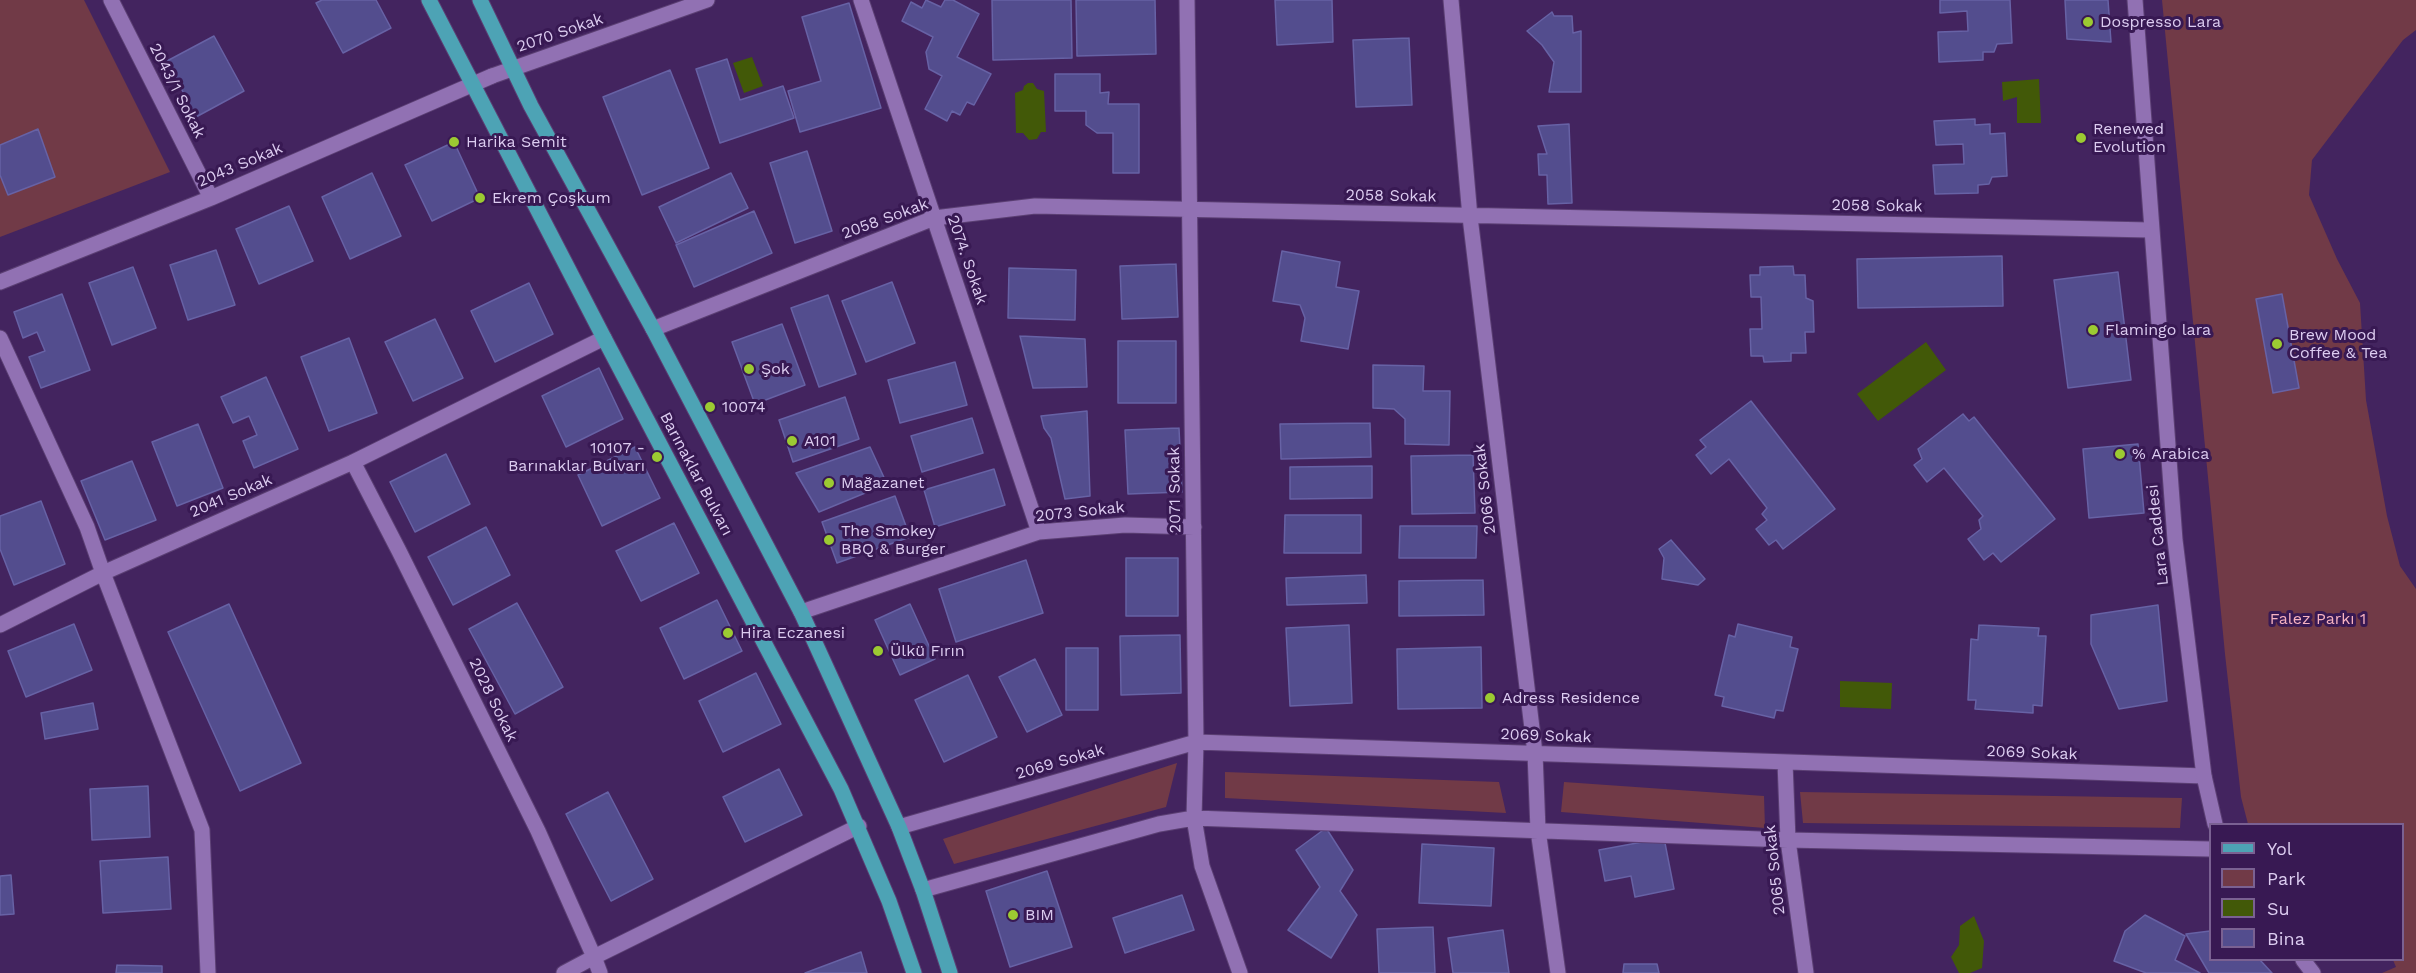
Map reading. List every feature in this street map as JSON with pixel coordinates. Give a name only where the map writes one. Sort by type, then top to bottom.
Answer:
[{"type":"main road","name":"Barınaklar Bulvarı","points":[[429,0],[836,779],[859,826],[889,901],[914,973]]},
{"type":"main road","name":"Barınaklar Bulvarı","points":[[480,0],[531,106],[652,328],[801,612],[899,827],[923,890],[950,973]]},
{"type":"street","name":"2043/1 Sokak","points":[[111,0],[211,198]]},
{"type":"street","name":"2070 Sokak","points":[[492,76],[707,0]]},
{"type":"street","name":"2074. Sokak","points":[[861,0],[1039,532]]},
{"type":"street","name":"2071 Sokak","points":[[1187,0],[1196,742],[1194,818],[1202,866],[1240,973]]},
{"type":"street","name":"2066 Sokak","points":[[1451,0],[1470,217],[1535,753],[1538,830],[1558,973]]},
{"type":"street","name":"Lara Caddesi","points":[[2135,0],[2150,230],[2175,540],[2204,776],[2215,823]]},
{"type":"street","name":"2043 Sokak","points":[[0,282],[211,198],[492,76]]},
{"type":"street","name":"2058 Sokak","points":[[652,328],[934,218],[1035,206],[2150,230]]},
{"type":"street","points":[[0,338],[87,526],[102,573],[201,830],[208,973]]},
{"type":"street","name":"2041 Sokak","points":[[0,625],[102,573],[353,462],[604,338]]},
{"type":"street","name":"2028 Sokak","points":[[353,462],[538,831],[600,973]]},
{"type":"street","name":"2073 Sokak","points":[[801,612],[1039,532],[1125,525],[1194,527]]},
{"type":"street","name":"2069 Sokak","points":[[899,827],[1196,742],[2204,776]]},
{"type":"street","name":"2065 Sokak","points":[[1785,762],[1788,840],[1806,973]]},
{"type":"street","points":[[923,890],[1159,824],[1194,818],[1788,840],[2209,849]]},
{"type":"street","points":[[564,973],[859,826]]},
{"type":"street","points":[[2303,961],[2313,973]]},
{"type":"green space","points":[[0,0],[84,0],[170,172],[0,237]]},
{"type":"green space","name":"Falez Parkı 1","points":[[2162,0],[2416,0],[2416,30],[2403,40],[2312,160],[2309,195],[2337,259],[2360,303],[2366,400],[2387,516],[2400,566],[2416,589],[2416,973],[2382,973],[2396,967],[2393,961],[2404,961],[2404,823],[2248,823],[2241,797],[2225,654]]},
{"type":"green space","points":[[1177,763],[1166,807],[954,864],[943,839]]},
{"type":"green space","points":[[1225,772],[1499,782],[1506,813],[1225,798]]},
{"type":"green space","points":[[1564,782],[1764,796],[1765,828],[1561,812]]},
{"type":"green space","points":[[1800,792],[2182,798],[2180,828],[1803,823]]},
{"type":"water","points":[[752,57],[763,86],[744,93],[733,63]]},
{"type":"water","points":[[2039,79],[2041,123],[2017,123],[2017,97],[2003,101],[2002,82]]},
{"type":"water","points":[[1028,83],[1033,83],[1037,89],[1044,91],[1046,132],[1041,132],[1037,139],[1029,140],[1023,133],[1016,133],[1015,93],[1023,90]]},
{"type":"water","points":[[1926,342],[1946,370],[1878,421],[1857,394]]},
{"type":"water","points":[[1840,681],[1892,683],[1891,709],[1840,707]]},
{"type":"water","points":[[1974,916],[1984,941],[1982,968],[1970,973],[1959,973],[1951,957],[1959,945],[1960,926]]},
{"type":"building","points":[[322,0],[376,0],[391,28],[343,53],[316,3]]},
{"type":"building","points":[[926,0],[941,7],[945,0],[953,0],[979,14],[957,57],[991,74],[974,105],[967,102],[960,115],[952,111],[947,121],[925,109],[942,76],[929,69],[926,52],[933,37],[902,21],[911,2],[922,8]]},
{"type":"building","points":[[992,0],[1071,0],[1072,58],[993,60]]},
{"type":"building","points":[[1076,0],[1155,0],[1156,54],[1077,56]]},
{"type":"building","points":[[1275,0],[1332,0],[1333,42],[1277,45]]},
{"type":"building","points":[[1940,0],[2010,0],[2012,43],[1997,44],[1994,52],[1983,52],[1983,60],[1939,62],[1938,32],[1968,31],[1967,11],[1940,13]]},
{"type":"building","name":"Dospresso Lara","points":[[2065,0],[2108,0],[2111,42],[2067,39]]},
{"type":"building","points":[[849,3],[881,108],[800,132],[788,91],[821,81],[802,17]]},
{"type":"building","points":[[1552,12],[1554,16],[1572,16],[1573,33],[1581,31],[1581,92],[1549,92],[1554,62],[1542,45],[1527,31]]},
{"type":"building","points":[[214,36],[244,91],[196,117],[167,61]]},
{"type":"building","points":[[1409,38],[1412,105],[1356,107],[1353,40]]},
{"type":"building","points":[[727,59],[740,100],[783,86],[794,118],[720,143],[696,69]]},
{"type":"building","points":[[670,70],[709,168],[642,195],[603,97]]},
{"type":"building","points":[[1055,74],[1100,74],[1100,93],[1109,92],[1108,104],[1139,104],[1139,173],[1113,173],[1113,133],[1097,133],[1086,125],[1086,111],[1055,111]]},
{"type":"building","points":[[1975,119],[1975,125],[1990,124],[1990,134],[2005,133],[2007,176],[1992,177],[1989,184],[1978,185],[1978,193],[1935,194],[1933,165],[1964,164],[1963,144],[1936,145],[1934,121]]},
{"type":"building","points":[[1569,124],[1572,203],[1548,204],[1547,175],[1539,175],[1538,154],[1547,154],[1538,126]]},
{"type":"building","points":[[38,129],[55,177],[8,195],[0,175],[0,145]]},
{"type":"building","points":[[454,142],[480,198],[432,221],[405,165]]},
{"type":"building","points":[[807,151],[832,231],[795,243],[770,163]]},
{"type":"building","points":[[372,173],[401,236],[350,259],[322,197]]},
{"type":"building","points":[[731,173],[748,208],[676,243],[659,207]]},
{"type":"building","points":[[289,206],[313,261],[259,284],[236,229]]},
{"type":"building","points":[[754,211],[772,253],[694,287],[676,245]]},
{"type":"building","points":[[216,250],[235,305],[188,320],[170,265]]},
{"type":"building","points":[[1282,251],[1340,262],[1336,287],[1359,291],[1348,349],[1301,341],[1305,318],[1300,305],[1273,301]]},
{"type":"building","points":[[2002,256],[2003,306],[1858,308],[1857,259]]},
{"type":"building","points":[[1176,264],[1178,317],[1122,319],[1120,266]]},
{"type":"building","points":[[1793,266],[1794,275],[1805,275],[1806,298],[1813,301],[1814,332],[1805,332],[1806,353],[1791,353],[1791,361],[1764,362],[1763,356],[1751,356],[1750,329],[1762,329],[1761,297],[1751,297],[1750,275],[1760,275],[1760,267]]},
{"type":"building","points":[[133,267],[156,328],[112,345],[89,283]]},
{"type":"building","points":[[1009,268],[1076,270],[1075,320],[1008,318]]},
{"type":"building","name":"Flamingo lara","points":[[2118,272],[2131,380],[2068,388],[2054,280]]},
{"type":"building","points":[[892,282],[915,343],[866,362],[842,301]]},
{"type":"building","points":[[529,283],[553,334],[495,362],[471,311]]},
{"type":"building","points":[[62,294],[90,370],[41,388],[29,357],[45,351],[37,332],[23,338],[14,312]]},
{"type":"building","name":"Brew Mood Coffee & Tea","points":[[2282,294],[2299,388],[2273,393],[2256,299]]},
{"type":"building","points":[[828,295],[856,374],[819,387],[791,308]]},
{"type":"building","points":[[435,319],[463,378],[413,401],[385,342]]},
{"type":"building","points":[[782,324],[805,385],[755,404],[732,342]]},
{"type":"building","points":[[1020,336],[1085,339],[1087,387],[1033,388]]},
{"type":"building","points":[[349,338],[377,413],[329,431],[301,357]]},
{"type":"building","points":[[1118,341],[1176,341],[1176,403],[1118,403]]},
{"type":"building","points":[[955,362],[967,405],[900,423],[888,380]]},
{"type":"building","points":[[1373,365],[1424,366],[1423,391],[1450,391],[1449,445],[1405,444],[1405,419],[1394,409],[1373,408]]},
{"type":"building","points":[[599,368],[623,419],[566,447],[542,396]]},
{"type":"building","points":[[266,377],[298,449],[254,468],[243,441],[257,435],[249,416],[233,423],[221,397]]},
{"type":"building","points":[[845,397],[859,439],[793,462],[779,420]]},
{"type":"building","points":[[1751,401],[1835,509],[1783,549],[1776,540],[1769,545],[1756,529],[1767,520],[1762,514],[1767,508],[1729,459],[1711,474],[1696,455],[1706,447],[1700,440]]},
{"type":"building","points":[[1087,411],[1090,496],[1065,499],[1051,438],[1044,428],[1041,416]]},
{"type":"building","points":[[1963,414],[1969,421],[1974,417],[2055,519],[2001,562],[1993,553],[1984,560],[1968,539],[1981,529],[1979,520],[1983,516],[1944,468],[1927,482],[1914,465],[1922,459],[1918,449]]},
{"type":"building","points":[[972,418],[983,453],[922,472],[911,436]]},
{"type":"building","points":[[1370,423],[1371,457],[1281,459],[1280,424]]},
{"type":"building","points":[[198,424],[223,488],[177,506],[152,442]]},
{"type":"building","points":[[1179,428],[1182,492],[1128,494],[1125,430]]},
{"type":"building","points":[[2138,444],[2144,513],[2089,518],[2083,449]]},
{"type":"building","points":[[635,447],[660,498],[602,526],[578,475]]},
{"type":"building","points":[[870,447],[887,484],[819,512],[796,473]]},
{"type":"building","points":[[446,454],[470,504],[415,532],[390,482]]},
{"type":"building","points":[[1473,455],[1475,513],[1412,514],[1411,456]]},
{"type":"building","points":[[132,461],[156,520],[105,540],[81,481]]},
{"type":"building","points":[[1372,466],[1372,498],[1290,499],[1290,467]]},
{"type":"building","points":[[994,469],[1005,505],[935,527],[924,490]]},
{"type":"building","points":[[895,496],[910,537],[837,563],[822,522]]},
{"type":"building","points":[[41,501],[65,564],[14,585],[0,549],[0,516]]},
{"type":"building","points":[[1285,515],[1361,515],[1361,553],[1284,553]]},
{"type":"building","points":[[674,523],[699,573],[641,601],[616,551]]},
{"type":"building","points":[[1400,526],[1477,526],[1476,558],[1399,558]]},
{"type":"building","points":[[486,527],[510,575],[453,605],[428,557]]},
{"type":"building","points":[[1671,540],[1705,579],[1698,585],[1662,579],[1664,558],[1659,549]]},
{"type":"building","points":[[1126,558],[1178,558],[1178,616],[1126,616]]},
{"type":"building","points":[[1026,560],[1043,613],[956,642],[939,589]]},
{"type":"building","points":[[1366,575],[1367,603],[1287,605],[1286,578]]},
{"type":"building","points":[[1483,580],[1484,615],[1399,616],[1399,581]]},
{"type":"building","points":[[717,600],[742,651],[684,679],[660,628]]},
{"type":"building","points":[[517,603],[563,687],[515,714],[469,629]]},
{"type":"building","points":[[229,604],[301,763],[240,791],[168,632]]},
{"type":"building","points":[[910,604],[935,659],[900,675],[875,620]]},
{"type":"building","points":[[2158,605],[2167,701],[2119,709],[2091,644],[2091,615]]},
{"type":"building","points":[[74,624],[92,670],[26,697],[8,651]]},
{"type":"building","points":[[1738,624],[1792,637],[1790,647],[1798,649],[1783,711],[1776,710],[1774,718],[1722,706],[1724,697],[1715,695],[1729,635],[1735,637]]},
{"type":"building","points":[[1349,625],[1352,703],[1290,706],[1286,628]]},
{"type":"building","points":[[1979,625],[2039,628],[2038,636],[2046,636],[2042,706],[2033,705],[2033,713],[1975,709],[1976,700],[1968,700],[1971,639],[1978,640]]},
{"type":"building","points":[[1180,635],[1181,693],[1121,695],[1120,636]]},
{"type":"building","points":[[1481,647],[1482,708],[1398,709],[1397,649]]},
{"type":"building","points":[[1066,648],[1098,648],[1098,710],[1066,710]]},
{"type":"building","points":[[1035,659],[1062,715],[1027,732],[999,677]]},
{"type":"building","points":[[756,673],[781,724],[723,752],[699,701]]},
{"type":"building","points":[[968,675],[997,737],[944,762],[915,700]]},
{"type":"building","points":[[93,703],[98,729],[45,739],[41,713]]},
{"type":"building","points":[[779,769],[802,815],[745,842],[723,797]]},
{"type":"building","points":[[148,786],[150,837],[92,840],[90,789]]},
{"type":"building","points":[[608,792],[653,879],[611,901],[566,814]]},
{"type":"building","points":[[1326,828],[1353,870],[1340,891],[1357,915],[1331,958],[1288,930],[1320,887],[1296,850]]},
{"type":"building","points":[[1664,838],[1674,889],[1635,897],[1631,876],[1605,881],[1599,850]]},
{"type":"building","points":[[1422,844],[1494,848],[1491,906],[1419,903]]},
{"type":"building","points":[[168,857],[171,909],[103,913],[100,861]]},
{"type":"building","points":[[1047,871],[1072,947],[1010,967],[986,891]]},
{"type":"building","points":[[11,875],[14,914],[0,915],[0,876]]},
{"type":"building","points":[[1182,895],[1194,930],[1125,953],[1113,918]]},
{"type":"building","points":[[2145,915],[2185,936],[2175,960],[2200,973],[2146,973],[2114,961],[2125,931]]},
{"type":"building","points":[[1433,927],[1435,973],[1379,973],[1377,929]]},
{"type":"building","points":[[1503,930],[1509,973],[1453,973],[1448,938]]},
{"type":"building","points":[[2209,931],[2209,961],[2261,961],[2272,973],[2209,973],[2186,934]]},
{"type":"building","points":[[861,952],[867,973],[805,973]]},
{"type":"building","points":[[1624,964],[1657,964],[1659,973],[1623,973]]},
{"type":"building","points":[[117,965],[162,966],[162,973],[116,973]]},
{"type":"place","name":"Dospresso Lara","points":[[2088,22]]},
{"type":"place","name":"Renewed Evolution","points":[[2081,138]]},
{"type":"place","name":"Harika Semit","points":[[454,142]]},
{"type":"place","name":"Ekrem Çoşkum","points":[[480,198]]},
{"type":"place","name":"Flamingo lara","points":[[2093,330]]},
{"type":"place","name":"Brew Mood Coffee & Tea","points":[[2277,344]]},
{"type":"place","name":"Şok","points":[[749,369]]},
{"type":"place","name":"10074","points":[[710,407]]},
{"type":"place","name":"A101","points":[[792,441]]},
{"type":"place","name":"% Arabica","points":[[2120,454]]},
{"type":"place","name":"10107 - Barınaklar Bulvarı","points":[[657,457]]},
{"type":"place","name":"Mağazanet","points":[[829,483]]},
{"type":"place","name":"The Smokey BBQ & Burger","points":[[829,540]]},
{"type":"place","name":"Hira Eczanesi","points":[[728,633]]},
{"type":"place","name":"Ülkü Fırın","points":[[878,651]]},
{"type":"place","name":"Adress Residence","points":[[1490,698]]},
{"type":"place","name":"BIM","points":[[1013,915]]}]
